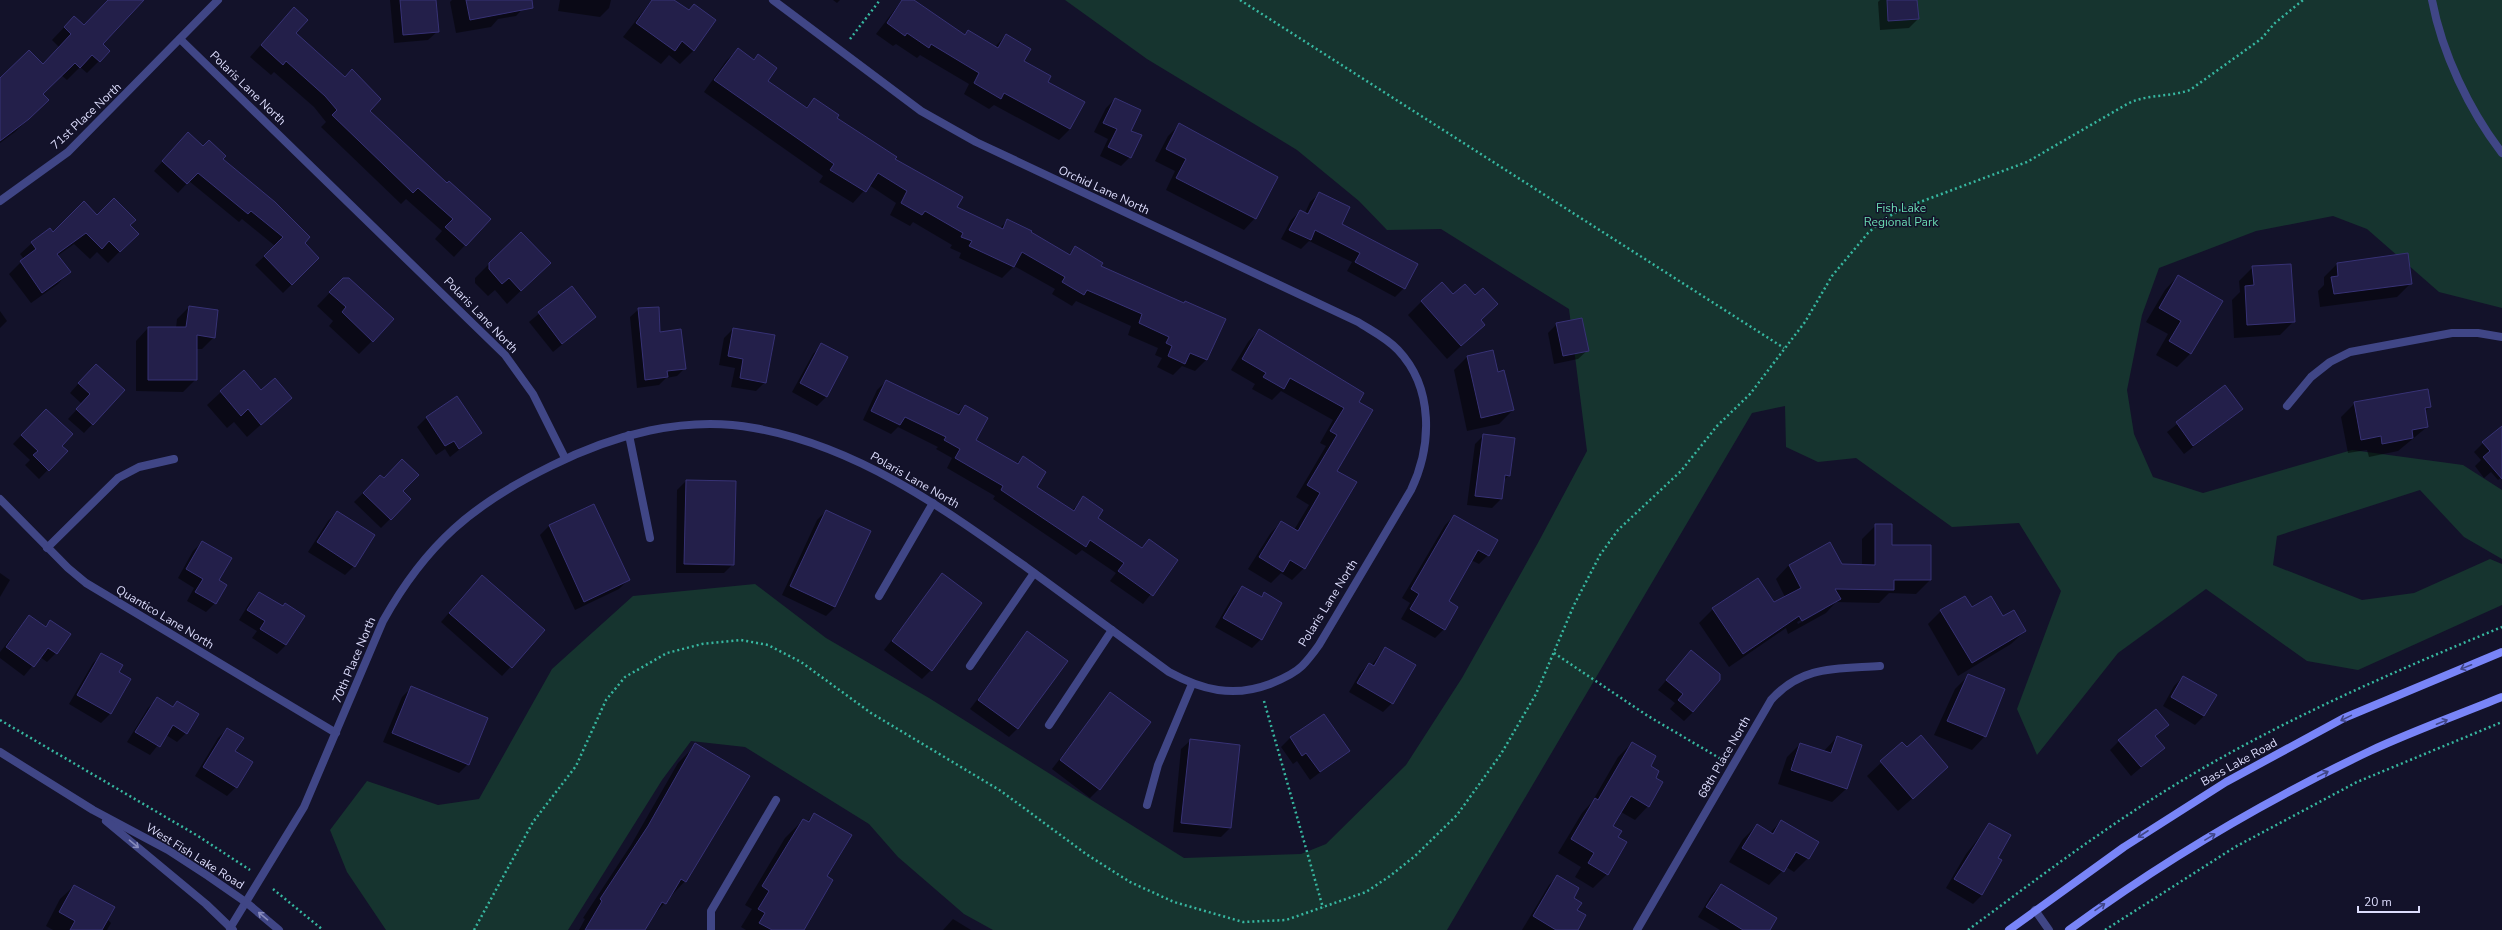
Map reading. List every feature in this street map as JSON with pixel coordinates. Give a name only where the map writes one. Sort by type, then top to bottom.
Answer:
[{"type":"main road","name":"Bass Lake Road","points":[[2009,930],[2117,851],[2176,812],[2272,757],[2344,718],[2502,652]]},
{"type":"main road","points":[[2069,930],[2159,867],[2293,789],[2372,750],[2502,697]]},
{"type":"street","points":[[180,39],[218,0]]},
{"type":"street","name":"Orchid Lane North","points":[[773,0],[840,52],[921,111],[976,142],[1358,322],[1386,339],[1398,350],[1411,367],[1422,393]]},
{"type":"street","points":[[2432,0],[2455,69],[2479,118],[2502,154]]},
{"type":"street","name":"71st Place North","points":[[0,201],[68,152],[180,39]]},
{"type":"street","name":"Polaris Lane North","points":[[180,39],[505,355],[533,394],[565,458],[629,435],[657,430],[712,425],[760,429],[806,441],[841,454],[894,479],[933,502],[1034,573],[1169,672],[1192,684],[1222,692],[1245,692],[1280,681],[1301,667],[1319,644],[1411,490],[1421,470],[1427,442],[1426,418],[1422,393]]},
{"type":"street","points":[[2287,406],[2311,377],[2330,362],[2350,352],[2452,333],[2478,333],[2502,337]]},
{"type":"street","points":[[629,435],[650,538]]},
{"type":"street","name":"70th Place North","points":[[232,929],[304,807],[383,621],[400,592],[422,562],[440,541],[466,517],[527,478],[565,458]]},
{"type":"street","points":[[47,548],[118,478],[139,467],[174,459]]},
{"type":"street","name":"Quantico Lane North","points":[[0,499],[47,548],[80,578],[110,599],[336,733]]},
{"type":"street","points":[[879,596],[933,502]]},
{"type":"street","points":[[970,666],[1034,573]]},
{"type":"street","points":[[1049,725],[1112,630]]},
{"type":"street","name":"68th Place North","points":[[1639,929],[1771,700],[1784,686],[1797,678],[1816,671],[1880,666]]},
{"type":"street","points":[[1147,806],[1158,765],[1192,684]]},
{"type":"street","name":"West Fish Lake Road","points":[[0,752],[93,810],[168,850],[246,903],[279,930]]},
{"type":"street","points":[[711,930],[711,911],[776,800]]},
{"type":"street","name":"West Fish Lake Road","points":[[93,810],[206,904],[232,929]]},
{"type":"street","points":[[2035,910],[2049,930]]},
{"type":"path","points":[[840,52],[880,0]]},
{"type":"path","points":[[1240,0],[1784,348]]},
{"type":"path","points":[[1554,653],[1648,716],[1732,766]]},
{"type":"path","points":[[1260,688],[1323,908]]},
{"type":"path","points":[[0,720],[198,836],[252,872]]},
{"type":"path","points":[[2105,930],[2235,848],[2357,782],[2502,722]]},
{"type":"path","points":[[274,889],[323,930]]},
{"type":"green space","name":"Fish Lake Regional Park","points":[[1065,0],[2502,0],[2502,308],[2439,292],[2367,229],[2333,216],[2256,231],[2159,268],[2142,315],[2127,390],[2134,434],[2153,477],[2203,493],[2352,450],[2463,465],[2502,490],[2502,559],[2464,537],[2420,490],[2277,536],[2273,565],[2362,600],[2414,593],[2490,559],[2502,564],[2502,605],[2358,670],[2307,661],[2206,589],[2118,653],[2037,755],[2017,709],[2061,591],[2019,523],[1952,527],[1856,458],[1818,462],[1786,447],[1785,406],[1752,413],[1447,930],[993,930],[964,914],[898,857],[869,824],[745,747],[691,741],[662,780],[568,930],[386,930],[347,872],[330,830],[367,781],[438,805],[479,799],[552,669],[633,596],[755,584],[826,638],[929,698],[1184,858],[1301,854],[1326,844],[1406,765],[1462,678],[1539,541],[1587,451],[1569,309],[1441,229],[1387,230],[1359,201],[1297,150],[1147,59]]},
{"type":"building","points":[[108,0],[144,0],[103,44],[110,51],[100,62],[92,55],[80,68],[75,63],[43,94],[49,100],[29,119],[0,141],[0,78],[29,50],[43,64],[71,34],[64,27],[74,16],[84,25]]},
{"type":"building","points":[[400,0],[436,0],[439,32],[403,35]]},
{"type":"building","points":[[466,0],[532,0],[533,8],[470,20]]},
{"type":"building","points":[[652,0],[674,0],[689,10],[694,4],[716,20],[694,51],[682,41],[675,51],[636,23]]},
{"type":"building","points":[[902,0],[914,0],[965,35],[968,30],[998,48],[1006,34],[1031,49],[1024,61],[1051,76],[1048,82],[1085,102],[1070,129],[1004,93],[1001,99],[974,83],[979,73],[931,44],[929,48],[907,33],[905,36],[887,23]]},
{"type":"building","points":[[1887,0],[1917,0],[1919,19],[1888,21]]},
{"type":"building","points":[[294,7],[308,20],[296,33],[345,77],[352,69],[381,99],[370,111],[447,183],[449,181],[491,219],[466,246],[445,227],[453,219],[418,188],[413,193],[332,115],[337,110],[325,96],[286,61],[283,65],[261,45]]},
{"type":"building","points":[[738,48],[754,60],[758,54],[777,68],[768,81],[807,108],[814,98],[839,115],[837,118],[897,157],[895,159],[963,197],[957,207],[1003,229],[1007,219],[1032,231],[1031,232],[1070,255],[1075,246],[1103,263],[1101,266],[1184,303],[1185,301],[1226,319],[1207,360],[1190,353],[1185,364],[1168,356],[1172,346],[1166,343],[1169,337],[1139,323],[1142,314],[1087,290],[1084,295],[1062,282],[1065,277],[1022,252],[1014,267],[969,246],[972,241],[961,237],[963,233],[925,211],[922,215],[901,203],[907,191],[878,173],[866,192],[830,170],[834,164],[714,80]]},
{"type":"building","points":[[1115,98],[1141,110],[1131,131],[1142,135],[1131,158],[1108,147],[1117,129],[1103,123]]},
{"type":"building","points":[[1179,123],[1278,177],[1256,219],[1176,178],[1186,159],[1166,149]]},
{"type":"building","points":[[188,132],[203,146],[209,140],[226,156],[223,159],[275,202],[310,237],[305,243],[319,258],[292,285],[264,256],[283,237],[251,211],[248,214],[198,173],[187,184],[162,161]]},
{"type":"building","points":[[1319,192],[1350,207],[1342,224],[1418,264],[1405,289],[1355,262],[1360,253],[1315,230],[1311,240],[1289,230],[1300,210],[1308,214]]},
{"type":"building","points":[[114,198],[136,220],[130,225],[139,234],[120,252],[109,241],[102,249],[86,233],[57,254],[71,272],[42,293],[20,261],[36,249],[31,242],[50,228],[53,232],[84,201],[97,215]]},
{"type":"building","points":[[521,232],[551,263],[521,291],[509,278],[502,284],[489,269],[489,263]]},
{"type":"building","points":[[2408,253],[2412,284],[2334,294],[2331,277],[2338,276],[2337,263]]},
{"type":"building","points":[[2291,264],[2295,322],[2247,325],[2245,286],[2254,285],[2252,266]]},
{"type":"building","points":[[2178,275],[2223,301],[2191,354],[2169,341],[2181,321],[2159,308]]},
{"type":"building","points":[[343,278],[349,278],[394,319],[373,342],[342,312],[346,307],[329,292]]},
{"type":"building","points":[[1442,282],[1453,294],[1465,284],[1475,295],[1483,288],[1498,304],[1481,320],[1485,325],[1461,346],[1421,301]]},
{"type":"building","points":[[572,286],[596,317],[562,344],[538,312]]},
{"type":"building","points":[[189,306],[218,310],[215,338],[197,335],[197,380],[148,380],[148,327],[186,327]]},
{"type":"building","points":[[659,307],[660,332],[681,329],[686,369],[667,371],[668,377],[645,380],[638,308]]},
{"type":"building","points":[[1582,318],[1589,351],[1563,356],[1556,323]]},
{"type":"building","points":[[733,328],[775,335],[766,383],[740,378],[743,359],[728,356]]},
{"type":"building","points":[[1259,329],[1364,393],[1359,402],[1373,410],[1337,471],[1357,482],[1305,569],[1290,560],[1283,572],[1259,557],[1281,521],[1298,531],[1320,493],[1307,485],[1337,435],[1330,431],[1344,408],[1290,378],[1284,389],[1263,377],[1266,373],[1242,359]]},
{"type":"building","points":[[821,343],[848,357],[827,397],[800,383]]},
{"type":"building","points":[[1493,350],[1498,372],[1504,370],[1514,410],[1481,418],[1467,356]]},
{"type":"building","points":[[96,364],[125,390],[93,425],[76,409],[90,394],[78,383]]},
{"type":"building","points":[[244,370],[261,390],[275,378],[292,398],[261,425],[248,409],[241,416],[220,391]]},
{"type":"building","points":[[886,380],[959,415],[965,405],[988,418],[976,440],[1018,464],[1023,456],[1046,472],[1037,487],[1074,511],[1083,496],[1103,510],[1098,518],[1142,548],[1149,539],[1178,560],[1153,596],[1118,571],[1124,563],[1090,540],[1086,547],[1001,490],[1003,486],[955,458],[960,449],[944,440],[946,437],[905,417],[900,425],[871,411]]},
{"type":"building","points":[[2225,385],[2243,409],[2193,446],[2176,422]]},
{"type":"building","points":[[2428,389],[2431,407],[2425,408],[2428,427],[2412,430],[2413,438],[2382,444],[2381,436],[2361,440],[2354,402]]},
{"type":"building","points":[[457,396],[482,433],[459,449],[454,441],[445,446],[426,417]]},
{"type":"building","points":[[46,409],[73,434],[62,446],[68,451],[49,471],[33,455],[38,451],[21,435]]},
{"type":"building","points":[[2502,426],[2502,479],[2483,457],[2490,451],[2482,442]]},
{"type":"building","points":[[1483,434],[1515,438],[1510,476],[1505,475],[1502,499],[1475,496]]},
{"type":"building","points":[[402,459],[419,475],[403,491],[411,499],[391,520],[363,493],[380,475],[384,478]]},
{"type":"building","points":[[686,480],[736,481],[734,565],[684,564]]},
{"type":"building","points":[[594,504],[630,580],[584,602],[549,525]]},
{"type":"building","points":[[826,510],[871,531],[835,607],[790,586]]},
{"type":"building","points":[[337,511],[375,535],[355,567],[317,542]]},
{"type":"building","points":[[1454,515],[1498,540],[1489,556],[1478,550],[1449,601],[1458,607],[1445,630],[1410,609],[1419,594],[1411,589]]},
{"type":"building","points":[[1875,524],[1892,524],[1892,545],[1931,545],[1931,580],[1894,580],[1894,590],[1835,589],[1841,599],[1802,621],[1799,616],[1743,654],[1712,608],[1758,578],[1774,602],[1801,588],[1789,565],[1830,542],[1842,564],[1875,565]]},
{"type":"building","points":[[202,541],[232,558],[219,580],[227,585],[216,604],[195,592],[203,579],[186,569]]},
{"type":"building","points":[[942,573],[982,603],[932,671],[892,641]]},
{"type":"building","points":[[482,575],[545,630],[512,668],[449,613]]},
{"type":"building","points":[[1242,586],[1262,597],[1264,592],[1282,603],[1262,640],[1223,618]]},
{"type":"building","points":[[259,592],[283,606],[285,603],[305,616],[286,645],[260,629],[265,621],[247,610]]},
{"type":"building","points":[[1965,596],[1972,607],[1991,596],[2003,616],[2014,610],[2026,631],[1972,663],[1940,610]]},
{"type":"building","points":[[29,615],[46,627],[50,620],[71,634],[57,654],[48,648],[34,667],[6,647]]},
{"type":"building","points":[[1027,631],[1068,661],[1018,729],[978,700]]},
{"type":"building","points":[[1385,647],[1416,665],[1393,704],[1357,683],[1369,663],[1374,666]]},
{"type":"building","points":[[1691,650],[1720,674],[1720,680],[1693,712],[1678,700],[1683,694],[1666,680]]},
{"type":"building","points":[[101,653],[123,665],[119,672],[131,679],[111,714],[77,695]]},
{"type":"building","points":[[1968,674],[2005,689],[1986,737],[1947,721]]},
{"type":"building","points":[[2183,676],[2217,695],[2204,716],[2171,697]]},
{"type":"building","points":[[411,686],[488,718],[469,765],[392,733]]},
{"type":"building","points":[[1110,692],[1151,722],[1100,790],[1060,760]]},
{"type":"building","points":[[157,697],[173,707],[177,701],[199,714],[187,734],[173,725],[160,747],[135,732]]},
{"type":"building","points":[[2156,709],[2169,725],[2155,736],[2165,748],[2141,767],[2118,740]]},
{"type":"building","points":[[1324,714],[1350,751],[1320,772],[1306,753],[1302,756],[1290,737]]},
{"type":"building","points":[[227,728],[244,738],[235,751],[253,762],[237,788],[203,767]]},
{"type":"building","points":[[1921,735],[1948,767],[1913,799],[1880,761],[1902,742],[1907,747]]},
{"type":"building","points":[[1837,736],[1862,745],[1847,789],[1791,770],[1800,743],[1831,753]]},
{"type":"building","points":[[1190,739],[1240,745],[1231,828],[1181,823]]},
{"type":"building","points":[[1632,742],[1656,756],[1651,766],[1659,771],[1656,778],[1663,782],[1649,807],[1631,796],[1613,826],[1622,831],[1618,837],[1627,842],[1608,875],[1588,863],[1594,853],[1571,839],[1595,798],[1598,800]]},
{"type":"building","points":[[695,743],[750,776],[686,882],[681,879],[666,904],[662,902],[645,930],[585,930],[602,901],[600,899],[648,826]]},
{"type":"building","points":[[814,813],[852,835],[827,876],[833,880],[804,930],[772,930],[759,923],[765,913],[758,909],[769,891],[762,886],[803,819],[809,822]]},
{"type":"building","points":[[1781,820],[1819,842],[1809,859],[1796,852],[1784,872],[1742,848],[1757,824],[1773,834]]},
{"type":"building","points":[[1989,823],[2011,835],[1998,858],[2002,860],[1982,895],[1954,879]]},
{"type":"building","points":[[1557,875],[1579,888],[1574,898],[1582,903],[1577,910],[1586,915],[1578,930],[1556,930],[1533,916]]},
{"type":"building","points":[[1721,884],[1777,918],[1770,930],[1743,930],[1706,907]]},
{"type":"building","points":[[74,885],[115,907],[102,930],[70,930],[75,921],[59,912]]}]
